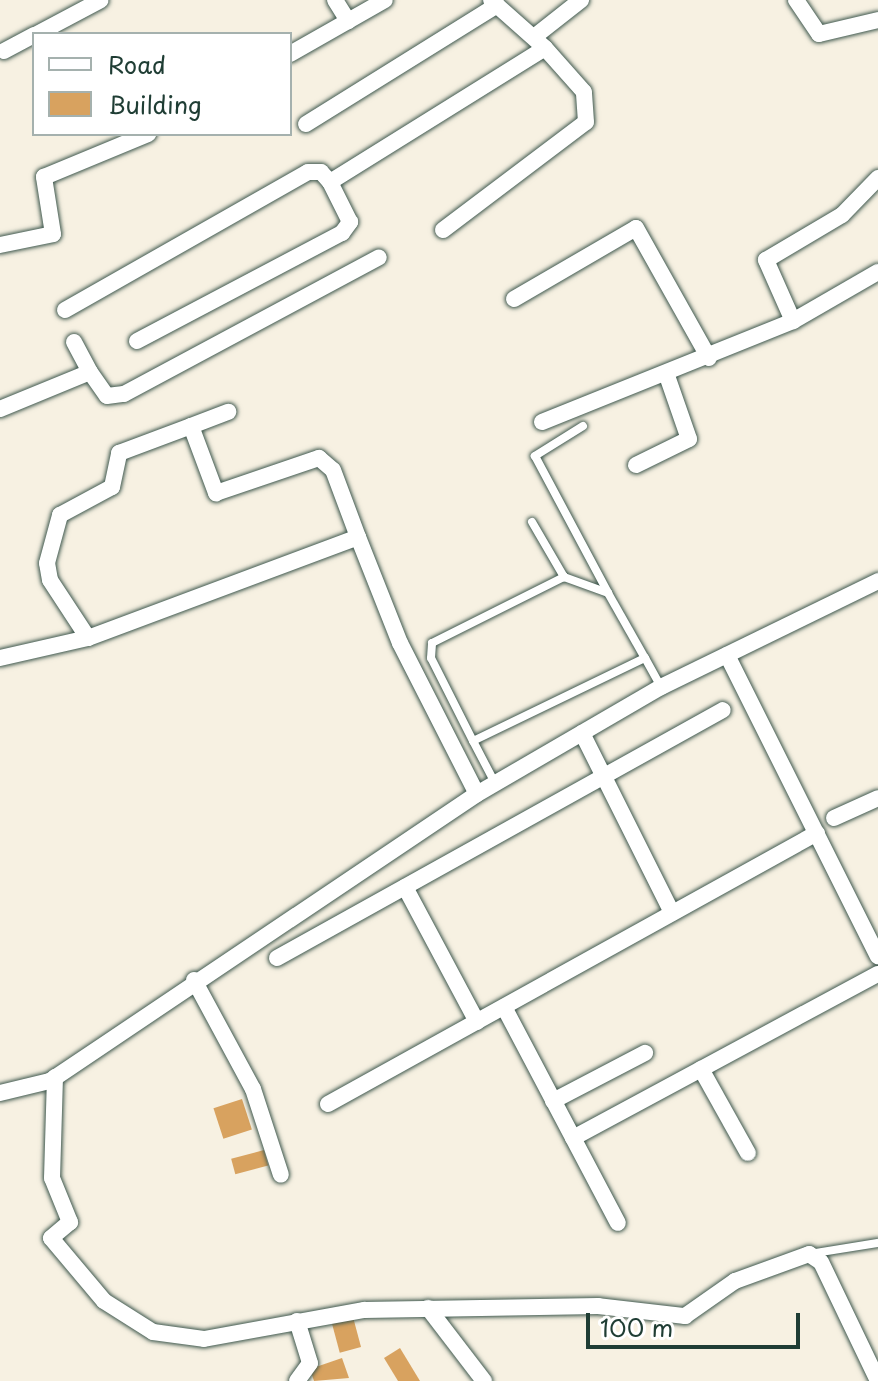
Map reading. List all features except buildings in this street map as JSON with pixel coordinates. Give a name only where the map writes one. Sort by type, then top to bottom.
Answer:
[{"type":"street","points":[[41,32],[101,0]]},
{"type":"street","points":[[335,0],[348,21]]},
{"type":"street","points":[[292,53],[385,0]]},
{"type":"street","points":[[330,182],[539,42],[581,0]]},
{"type":"street","points":[[796,0],[819,34],[878,20]]},
{"type":"street","points":[[306,124],[494,2],[539,42],[584,92],[586,122],[443,230]]},
{"type":"street","points":[[4,51],[32,37]]},
{"type":"street","points":[[0,245],[53,234],[44,177],[143,136]]},
{"type":"street","points":[[65,310],[308,172],[321,172],[330,182],[350,222],[342,233],[137,341]]},
{"type":"street","points":[[793,321],[766,260],[842,215],[878,178]]},
{"type":"street","points":[[514,299],[636,228],[709,358]]},
{"type":"street","points":[[74,342],[107,396],[124,394],[379,257]]},
{"type":"street","points":[[542,422],[667,376],[793,321],[878,272]]},
{"type":"street","points":[[0,409],[90,372]]},
{"type":"street","points":[[636,465],[689,439],[667,376]]},
{"type":"street","points":[[88,638],[47,575],[57,520],[112,487],[119,453],[228,412]]},
{"type":"street","points":[[191,426],[211,492],[309,458],[326,462],[400,643],[477,794]]},
{"type":"street","points":[[0,658],[88,638],[358,537]]},
{"type":"street","points":[[0,1093],[55,1077],[194,980],[495,783],[661,687],[878,581]]},
{"type":"street","points":[[727,655],[878,956]]},
{"type":"street","points":[[277,958],[723,710]]},
{"type":"street","points":[[582,733],[672,913]]},
{"type":"street","points":[[834,818],[878,798]]},
{"type":"street","points":[[328,1104],[817,833]]},
{"type":"street","points":[[405,887],[477,1022]]},
{"type":"street","points":[[573,1138],[878,974]]},
{"type":"street","points":[[194,980],[253,1089],[281,1175]]},
{"type":"street","points":[[504,1007],[618,1223]]},
{"type":"street","points":[[553,1101],[645,1053]]},
{"type":"street","points":[[701,1069],[748,1153]]},
{"type":"street","points":[[55,1077],[52,1178],[70,1222],[51,1238],[104,1301],[131,1323],[179,1339],[297,1321],[428,1308],[598,1306],[685,1316],[735,1281],[809,1254],[821,1262],[878,1381]]},
{"type":"street","points":[[428,1308],[484,1381]]},
{"type":"street","points":[[297,1321],[310,1363],[297,1381]]},
{"type":"lane","points":[[583,426],[535,456],[661,687]]},
{"type":"lane","points":[[532,522],[564,577],[608,593]]},
{"type":"lane","points":[[495,783],[431,658],[432,643],[564,577]]},
{"type":"lane","points":[[473,741],[645,658]]},
{"type":"lane","points":[[809,1254],[878,1243]]}]
